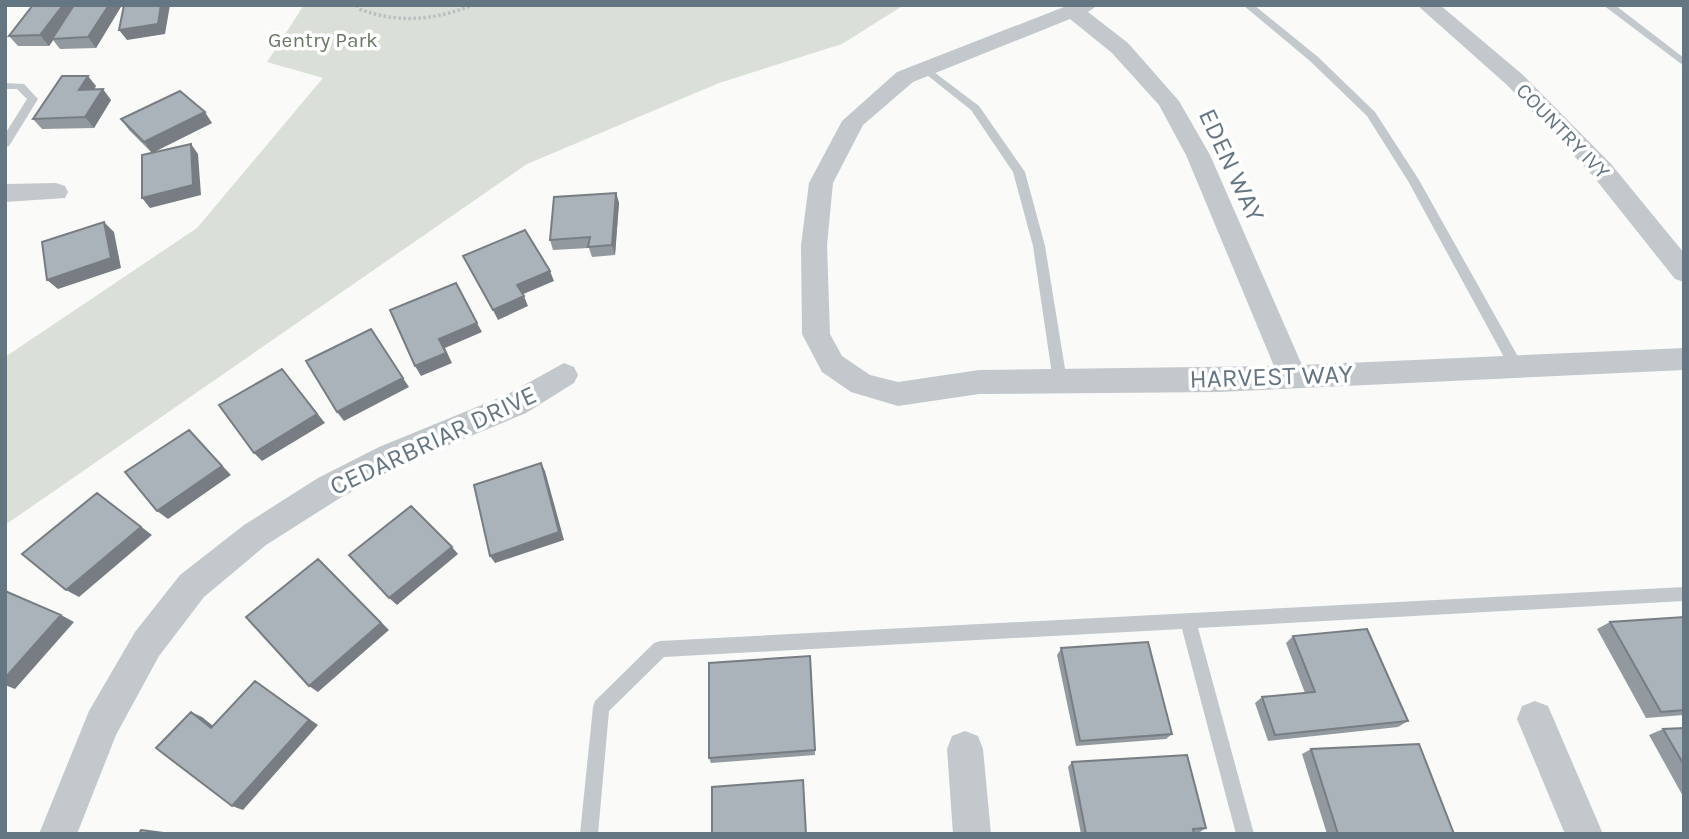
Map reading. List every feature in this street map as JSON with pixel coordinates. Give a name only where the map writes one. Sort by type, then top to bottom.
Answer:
[{"type":"street","name":"COUNTRY IVY","points":[[1427,5],[1515,80],[1602,170],[1684,272]]},
{"type":"street","name":"HARVEST WAY","points":[[1081,8],[905,77],[854,121],[821,184],[814,245],[816,334],[832,364],[861,384],[898,394],[979,382],[1293,376],[1684,359]]},
{"type":"street","name":"EDEN WAY","points":[[1081,8],[1168,100],[1198,155],[1293,376]]},
{"type":"street","points":[[5,193],[56,192]]},
{"type":"street","name":"CEDARBRIAR DRIVE","points":[[58,834],[102,724],[147,643],[192,586],[256,535],[329,488],[390,456],[516,404],[564,375]]},
{"type":"street","points":[[1535,719],[1584,834]]},
{"type":"street","points":[[965,749],[972,834]]},
{"type":"lane","points":[[1248,5],[1314,59],[1371,114],[1413,180],[1516,366]]},
{"type":"lane","points":[[1608,5],[1684,63]]},
{"type":"lane","points":[[926,69],[975,108],[1019,172],[1039,246],[1060,381]]},
{"type":"lane","points":[[5,86],[20,86],[33,99],[5,143]]},
{"type":"lane","points":[[589,834],[601,707],[660,649],[1684,594]]},
{"type":"lane","points":[[1188,621],[1245,834]]},
{"type":"path","points":[[357,5],[359,9],[379,18],[414,21],[458,12],[473,5]]},
{"type":"green space","name":"Gentry Park","points":[[304,5],[904,5],[842,44],[719,83],[527,164],[5,525],[5,357],[197,228],[323,78],[267,62]]},
{"type":"building","points":[[33,5],[63,5],[40,35],[9,36]]},
{"type":"building","points":[[74,5],[109,5],[88,37],[52,39]]},
{"type":"building","points":[[124,5],[161,5],[158,24],[119,30]]},
{"type":"building","points":[[62,76],[88,76],[79,90],[103,89],[85,117],[33,119]]},
{"type":"building","points":[[180,91],[205,112],[144,142],[121,119]]},
{"type":"building","points":[[191,144],[193,185],[142,198],[142,155]]},
{"type":"building","points":[[616,193],[612,245],[588,247],[590,237],[550,240],[554,197]]},
{"type":"building","points":[[104,222],[111,258],[47,280],[42,242]]},
{"type":"building","points":[[525,230],[550,271],[517,285],[524,296],[493,310],[463,256]]},
{"type":"building","points":[[456,283],[477,323],[439,339],[446,353],[415,366],[390,310]]},
{"type":"building","points":[[371,329],[403,378],[337,412],[306,361]]},
{"type":"building","points":[[282,369],[317,414],[254,453],[219,405]]},
{"type":"building","points":[[189,430],[222,466],[157,511],[125,472]]},
{"type":"building","points":[[541,463],[559,532],[490,556],[474,485]]},
{"type":"building","points":[[97,493],[141,527],[66,590],[22,554]]},
{"type":"building","points":[[411,506],[452,547],[389,598],[349,555]]},
{"type":"building","points":[[318,559],[381,623],[309,686],[246,617]]},
{"type":"building","points":[[5,591],[61,615],[5,678]]},
{"type":"building","points":[[1684,617],[1684,710],[1661,712],[1610,622]]},
{"type":"building","points":[[1367,629],[1408,721],[1275,735],[1262,697],[1315,692],[1293,636]]},
{"type":"building","points":[[1148,642],[1172,734],[1080,741],[1061,648]]},
{"type":"building","points":[[810,656],[815,750],[709,758],[709,663]]},
{"type":"building","points":[[255,681],[309,720],[232,806],[156,748],[191,712],[211,728]]},
{"type":"building","points":[[1684,728],[1684,765],[1663,729]]},
{"type":"building","points":[[1419,744],[1454,834],[1338,834],[1311,749]]},
{"type":"building","points":[[1187,755],[1206,828],[1193,829],[1194,834],[1086,834],[1072,762]]},
{"type":"building","points":[[803,780],[806,834],[712,834],[712,787]]},
{"type":"building","points":[[141,830],[171,834],[139,834]]}]
